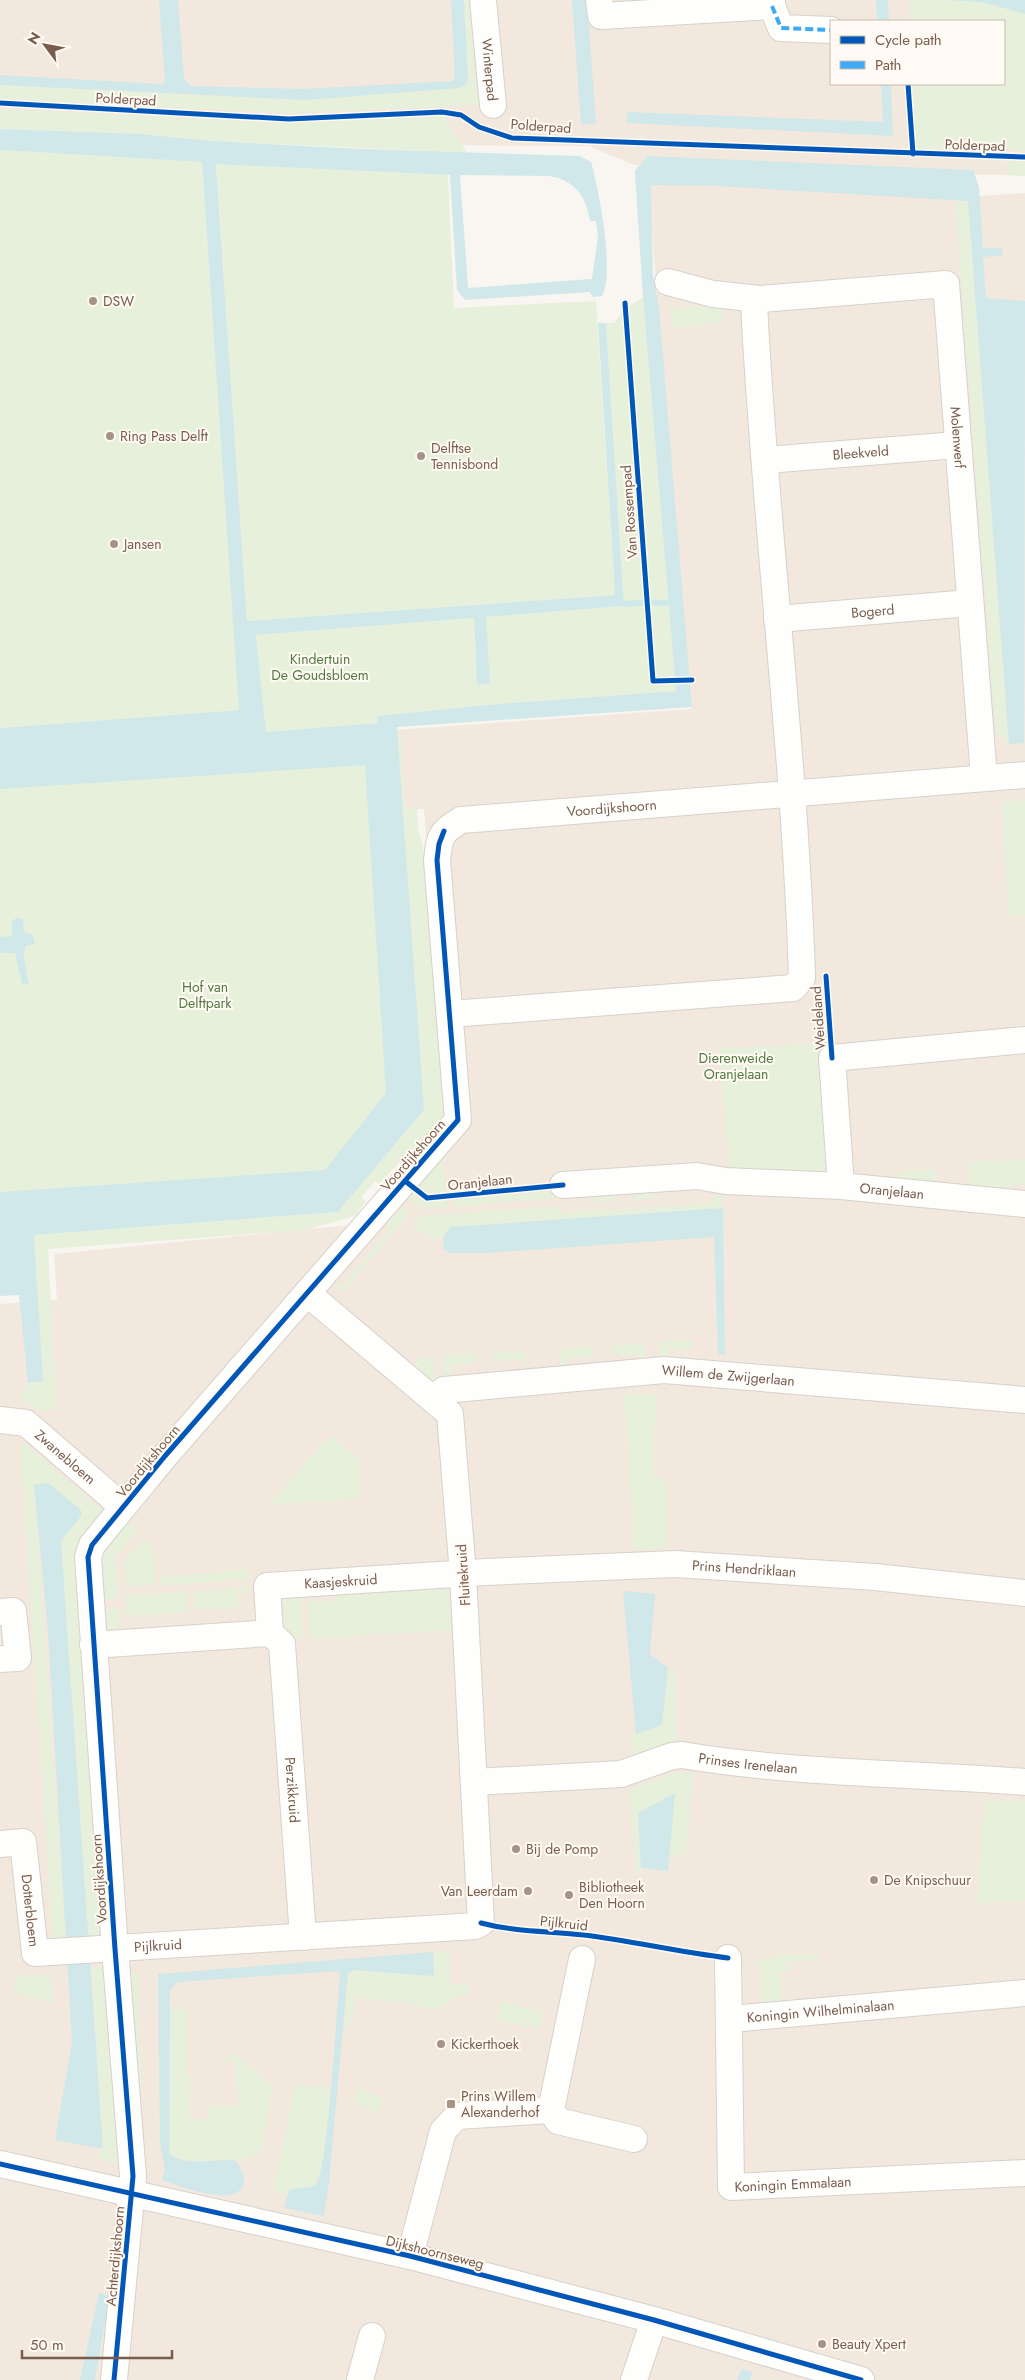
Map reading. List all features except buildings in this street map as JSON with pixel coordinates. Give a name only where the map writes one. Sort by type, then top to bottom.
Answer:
[{"type":"street","name":"Winterpad","points":[[483,0],[492,105]]},
{"type":"street","points":[[600,8],[772,3],[781,28],[830,30]]},
{"type":"street","name":"Molenwerf","points":[[668,282],[713,294],[760,299],[946,284],[984,778]]},
{"type":"street","points":[[760,299],[754,303],[758,380],[766,460],[791,793]]},
{"type":"street","name":"Bleekveld","points":[[766,460],[957,446]]},
{"type":"street","name":"Bogerd","points":[[778,619],[970,603]]},
{"type":"street","name":"Voordijkshoorn","points":[[132,2193],[133,2176],[110,1949],[88,1557],[92,1544],[123,1507],[458,1120],[437,860],[438,844],[444,831],[461,820],[1025,775]]},
{"type":"street","name":"Weideland","points":[[450,1014],[793,988],[802,978],[791,793]]},
{"type":"street","name":"Weideland","points":[[841,1186],[832,1058],[1025,1040]]},
{"type":"street","name":"Oranjelaan","points":[[562,1185],[697,1176],[726,1182],[841,1186],[1025,1204]]},
{"type":"street","name":"Fluitekruid","points":[[307,1293],[450,1414],[462,1574],[481,1923]]},
{"type":"street","name":"Willem de Zwijgerlaan","points":[[432,1398],[444,1390],[664,1370],[1025,1400]]},
{"type":"street","name":"Zwanebloem","points":[[0,1420],[26,1423],[123,1507]]},
{"type":"street","name":"Prins Hendriklaan","points":[[462,1574],[675,1564],[875,1577],[1025,1593]]},
{"type":"street","name":"Kaasjeskruid","points":[[276,1638],[267,1586],[462,1574]]},
{"type":"street","points":[[0,1612],[13,1611],[18,1658],[0,1659]]},
{"type":"street","points":[[93,1645],[276,1638]]},
{"type":"street","name":"Perzikkruid","points":[[276,1638],[303,1937]]},
{"type":"street","name":"Prinses Irenelaan","points":[[474,1782],[622,1774],[672,1756],[682,1755],[875,1774],[945,1776],[1025,1782]]},
{"type":"street","name":"Dotterbloem","points":[[0,1844],[23,1842],[34,1953],[110,1949]]},
{"type":"street","name":"Pijlkruid","points":[[110,1949],[475,1926],[481,1923]]},
{"type":"street","name":"Koningin Wilhelminalaan","points":[[728,1958],[730,2019],[1025,1993]]},
{"type":"street","points":[[582,1959],[551,2110],[558,2121],[634,2138]]},
{"type":"street","name":"Koningin Emmalaan","points":[[730,2019],[730,2187],[1025,2172]]},
{"type":"street","points":[[410,2256],[443,2131],[450,2123],[457,2116],[551,2110]]},
{"type":"street","name":"Dijkshoornseweg","points":[[0,2164],[410,2256],[654,2320],[860,2380]]},
{"type":"street","name":"Achterdijkshoorn","points":[[114,2380],[132,2193]]},
{"type":"street","points":[[634,2380],[654,2320]]},
{"type":"street","points":[[360,2380],[372,2336]]},
{"type":"shaded area","points":[[0,0],[1025,0],[1025,175],[896,174],[634,165],[589,146],[433,145],[0,129]]},
{"type":"shaded area","points":[[649,184],[703,184],[952,198],[1025,193],[1025,2380],[0,2380],[0,1304],[57,1300],[54,1254],[360,1224],[449,1120],[424,809],[399,811],[395,730],[691,709],[662,372]]},
{"type":"green space","points":[[464,0],[478,0],[483,103],[479,105],[288,113],[0,99],[0,85],[306,100],[459,88],[468,80]]},
{"type":"green space","points":[[909,0],[1025,0],[1025,150],[916,149],[913,85],[1005,85],[1005,20],[910,20]]},
{"type":"green space","points":[[0,109],[287,123],[444,116],[467,153],[213,141],[141,134],[0,129]]},
{"type":"green space","name":"Ring Pass Delft","points":[[0,150],[202,162],[240,710],[0,728]]},
{"type":"green space","points":[[1025,161],[1025,176],[1008,175],[1008,162]]},
{"type":"green space","name":"Delftse Tennisbond","points":[[216,163],[448,175],[454,308],[596,301],[615,595],[247,621]]},
{"type":"green space","points":[[955,200],[968,201],[1009,744],[1005,745],[1003,735],[996,736]]},
{"type":"green space","name":"Kindertuin De Goudsbloem","points":[[643,297],[676,691],[485,705],[378,716],[378,723],[266,732],[256,635],[474,618],[477,685],[490,684],[485,617],[624,606],[606,323],[614,323],[625,309]]},
{"type":"green space","points":[[723,305],[724,322],[672,327],[671,309]]},
{"type":"green space","name":"Hof van Delftpark","points":[[401,732],[404,809],[417,808],[418,827],[426,860],[446,1115],[419,1154],[412,1149],[379,1184],[375,1181],[361,1197],[366,1202],[354,1216],[306,1230],[48,1249],[57,1409],[37,1411],[19,1398],[28,1383],[43,1381],[34,1235],[338,1212],[424,1110],[415,1103],[328,1203],[2,1221],[0,1278],[0,755],[188,741]]},
{"type":"green space","points":[[1025,800],[1025,916],[1009,917],[1001,802]]},
{"type":"green space","name":"Dierenweide Oranjelaan","points":[[820,1043],[832,1179],[729,1172],[719,1048]]},
{"type":"green space","points":[[444,1152],[448,1156],[443,1163],[446,1194],[430,1195],[418,1185]]},
{"type":"green space","points":[[1025,1159],[1025,1185],[1013,1184],[1009,1189],[968,1185],[966,1163]]},
{"type":"green space","points":[[936,1169],[937,1182],[898,1179],[898,1172]]},
{"type":"green space","points":[[654,1187],[654,1198],[634,1200],[633,1189]]},
{"type":"green space","points":[[614,1190],[615,1201],[595,1203],[594,1192]]},
{"type":"green space","points":[[414,1191],[425,1200],[447,1198],[448,1207],[421,1208],[408,1198]]},
{"type":"green space","points":[[558,1191],[559,1198],[454,1207],[453,1198]]},
{"type":"green space","points":[[713,1195],[723,1195],[723,1208],[451,1227],[444,1235],[434,1240],[413,1227],[420,1216],[559,1206],[560,1213],[713,1203]]},
{"type":"green space","points":[[400,1205],[410,1213],[343,1292],[334,1284],[343,1284],[390,1229],[384,1224]]},
{"type":"green space","points":[[692,1339],[692,1349],[666,1351],[667,1365],[660,1366],[659,1341]]},
{"type":"green space","points":[[645,1343],[646,1368],[640,1368],[638,1354],[613,1356],[612,1346]]},
{"type":"green space","points":[[593,1346],[594,1356],[565,1358],[566,1372],[562,1373],[560,1348]]},
{"type":"green space","points":[[524,1351],[526,1376],[524,1376],[522,1360],[493,1361],[492,1353]]},
{"type":"green space","points":[[476,1353],[476,1363],[450,1365],[451,1379],[444,1379],[443,1355]]},
{"type":"green space","points":[[433,1357],[435,1383],[428,1383],[411,1369],[419,1358]]},
{"type":"green space","points":[[623,1395],[657,1395],[652,1473],[667,1484],[666,1548],[633,1550],[628,1439]]},
{"type":"green space","points":[[331,1436],[360,1460],[359,1499],[270,1504],[324,1441]]},
{"type":"green space","points":[[20,1444],[25,1444],[103,1511],[79,1543],[104,1941],[89,1941],[61,1541],[81,1516],[81,1510],[47,1483],[34,1485],[66,1942],[53,1944]]},
{"type":"green space","points":[[128,1521],[138,1530],[115,1557],[118,1599],[105,1600],[101,1558],[103,1549]]},
{"type":"green space","points":[[144,1538],[152,1545],[156,1584],[126,1587],[125,1560]]},
{"type":"green space","points":[[249,1569],[249,1579],[161,1586],[160,1577]]},
{"type":"green space","points":[[448,1586],[450,1630],[311,1639],[308,1602],[337,1600],[337,1594]]},
{"type":"green space","points":[[250,1587],[250,1592],[238,1593],[239,1608],[196,1610],[194,1591]]},
{"type":"green space","points":[[187,1592],[188,1612],[126,1616],[125,1596]]},
{"type":"green space","points":[[283,1597],[302,1597],[303,1606],[300,1607],[304,1639],[293,1639],[293,1631],[284,1631]]},
{"type":"green space","points":[[106,1608],[119,1608],[120,1636],[112,1635],[106,1628]]},
{"type":"green space","points":[[668,1668],[678,1674],[677,1741],[662,1744],[632,1758],[630,1736],[662,1725]]},
{"type":"green space","points":[[677,1772],[694,1773],[686,1852],[669,1858],[674,1794],[638,1813],[641,1874],[635,1870],[631,1789]]},
{"type":"green space","points":[[984,1800],[1025,1801],[1025,1900],[977,1904]]},
{"type":"green space","points":[[451,1949],[450,1984],[469,1985],[469,1995],[455,1996],[438,2009],[397,2001],[395,2004],[357,1996],[349,2029],[344,2028],[348,1973],[353,1970],[434,1976],[433,1952]]},
{"type":"green space","points":[[786,1954],[818,1954],[820,1959],[787,1963],[789,1971],[780,1972],[783,2007],[763,2016],[758,1961]]},
{"type":"green space","points":[[104,1967],[119,2157],[117,2164],[97,2160],[101,2149],[103,2149],[91,1968]]},
{"type":"green space","points":[[129,1972],[138,1972],[142,2095],[135,2095]]},
{"type":"green space","points":[[51,1975],[54,2003],[13,1993],[16,1976]]},
{"type":"green space","points":[[500,2002],[543,2011],[540,2029],[496,2020]]},
{"type":"green space","points":[[170,2009],[188,2010],[186,2076],[191,2077],[190,2118],[208,2119],[209,2107],[237,2107],[239,2087],[235,2086],[235,2061],[226,2060],[227,2055],[238,2056],[272,2085],[262,2151],[237,2161],[213,2159],[196,2162],[169,2155]]},
{"type":"green space","points":[[295,2084],[331,2087],[323,2157],[316,2181],[309,2188],[289,2190],[288,2194],[273,2192]]},
{"type":"green space","points":[[358,2088],[383,2099],[377,2113],[353,2102]]},
{"type":"water","points":[[159,0],[178,0],[184,78],[191,86],[302,89],[452,81],[455,79],[451,0],[464,0],[468,80],[465,86],[459,88],[306,100],[0,85],[0,75],[162,84],[165,81]]},
{"type":"water","points":[[572,0],[587,0],[596,123],[581,125]]},
{"type":"water","points":[[876,0],[888,0],[889,20],[877,20]]},
{"type":"water","points":[[945,0],[1025,0],[1025,14],[982,2]]},
{"type":"water","points":[[881,85],[891,85],[893,136],[627,123],[627,112],[883,122]]},
{"type":"water","points":[[0,129],[141,134],[213,141],[362,149],[580,156],[591,162],[598,191],[606,250],[606,284],[602,296],[593,297],[590,292],[465,300],[457,290],[450,175],[216,164],[247,621],[615,595],[598,323],[606,323],[624,606],[486,617],[490,684],[477,685],[474,618],[256,635],[266,732],[378,723],[377,716],[485,705],[676,691],[643,297],[635,172],[648,156],[973,170],[979,187],[983,248],[1002,248],[1003,255],[983,257],[986,298],[1025,301],[1024,751],[1024,743],[1009,744],[968,201],[716,186],[651,185],[653,276],[659,307],[692,707],[397,727],[424,1110],[338,1212],[34,1235],[43,1381],[28,1383],[19,1295],[0,1296],[0,1192],[325,1170],[386,1093],[365,765],[0,789],[0,728],[239,710],[202,162],[0,150]],"holes":[[[460,175],[549,176],[566,181],[572,185],[586,204],[590,221],[596,221],[598,236],[592,279],[468,288]]]},
{"type":"water","points":[[16,918],[23,919],[24,932],[32,934],[35,943],[25,947],[24,959],[29,984],[22,984],[15,953],[0,953],[0,937],[12,936],[12,921]]},
{"type":"water","points":[[723,1208],[725,1355],[718,1354],[714,1237],[485,1253],[449,1253],[443,1248],[444,1235],[451,1227]]},
{"type":"water","points":[[48,1483],[81,1510],[81,1516],[61,1541],[103,2149],[55,2140],[72,2042],[48,1632],[34,1485]]},
{"type":"water","points":[[623,1591],[655,1594],[650,1654],[668,1668],[662,1725],[636,1734]]},
{"type":"water","points":[[675,1793],[668,1871],[641,1868],[638,1813]]},
{"type":"water","points":[[433,1952],[434,1976],[353,1970],[348,1973],[329,2183],[324,2216],[284,2208],[289,2190],[307,2188],[314,2185],[317,2183],[321,2172],[328,2118],[340,1971],[178,1982],[170,1990],[169,2154],[184,2160],[201,2162],[234,2160],[241,2169],[244,2180],[241,2189],[233,2194],[222,2195],[195,2191],[162,2180],[165,2170],[160,2142],[158,1974]]},
{"type":"water","points":[[99,2293],[109,2296],[95,2380],[80,2380]]},
{"type":"water","points":[[741,2369],[753,2372],[750,2380],[737,2380]]},
{"type":"waterway","points":[[654,603],[674,602]]},
{"type":"waterway","points":[[624,604],[642,603]]},
{"type":"marked path","points":[[772,6],[781,28],[830,30]]},
{"type":"cycle path","points":[[908,85],[913,154]]},
{"type":"cycle path","name":"Polderpad","points":[[0,103],[289,119],[442,112],[461,115],[479,127],[512,138],[1025,157]]},
{"type":"cycle path","name":"Van Rossempad","points":[[625,303],[653,681],[692,680]]},
{"type":"cycle path","points":[[114,2380],[133,2176],[88,1557],[92,1545],[165,1456],[458,1120],[437,860],[439,844],[444,831]]},
{"type":"cycle path","points":[[826,976],[832,1058]]},
{"type":"cycle path","points":[[405,1181],[427,1198],[563,1185]]},
{"type":"cycle path","points":[[481,1923],[519,1930],[602,1937],[728,1958]]},
{"type":"cycle path","points":[[0,2164],[410,2256],[654,2320],[861,2380]]},
{"type":"place","name":"DSW","points":[[93,301]]},
{"type":"place","name":"Ring Pass Delft","points":[[110,436]]},
{"type":"place","name":"Delftse Tennisbond","points":[[421,456]]},
{"type":"place","name":"Jansen","points":[[114,544]]},
{"type":"place","name":"Bij de Pomp","points":[[516,1849]]},
{"type":"place","name":"De Knipschuur","points":[[874,1880]]},
{"type":"place","name":"Van Leerdam","points":[[528,1891]]},
{"type":"place","name":"Bibliotheek Den Hoorn","points":[[569,1895]]},
{"type":"place","name":"Kickerthoek","points":[[441,2044]]},
{"type":"place","name":"Prins Willem Alexanderhof","points":[[451,2104]]},
{"type":"place","name":"Beauty Xpert","points":[[822,2344]]}]
